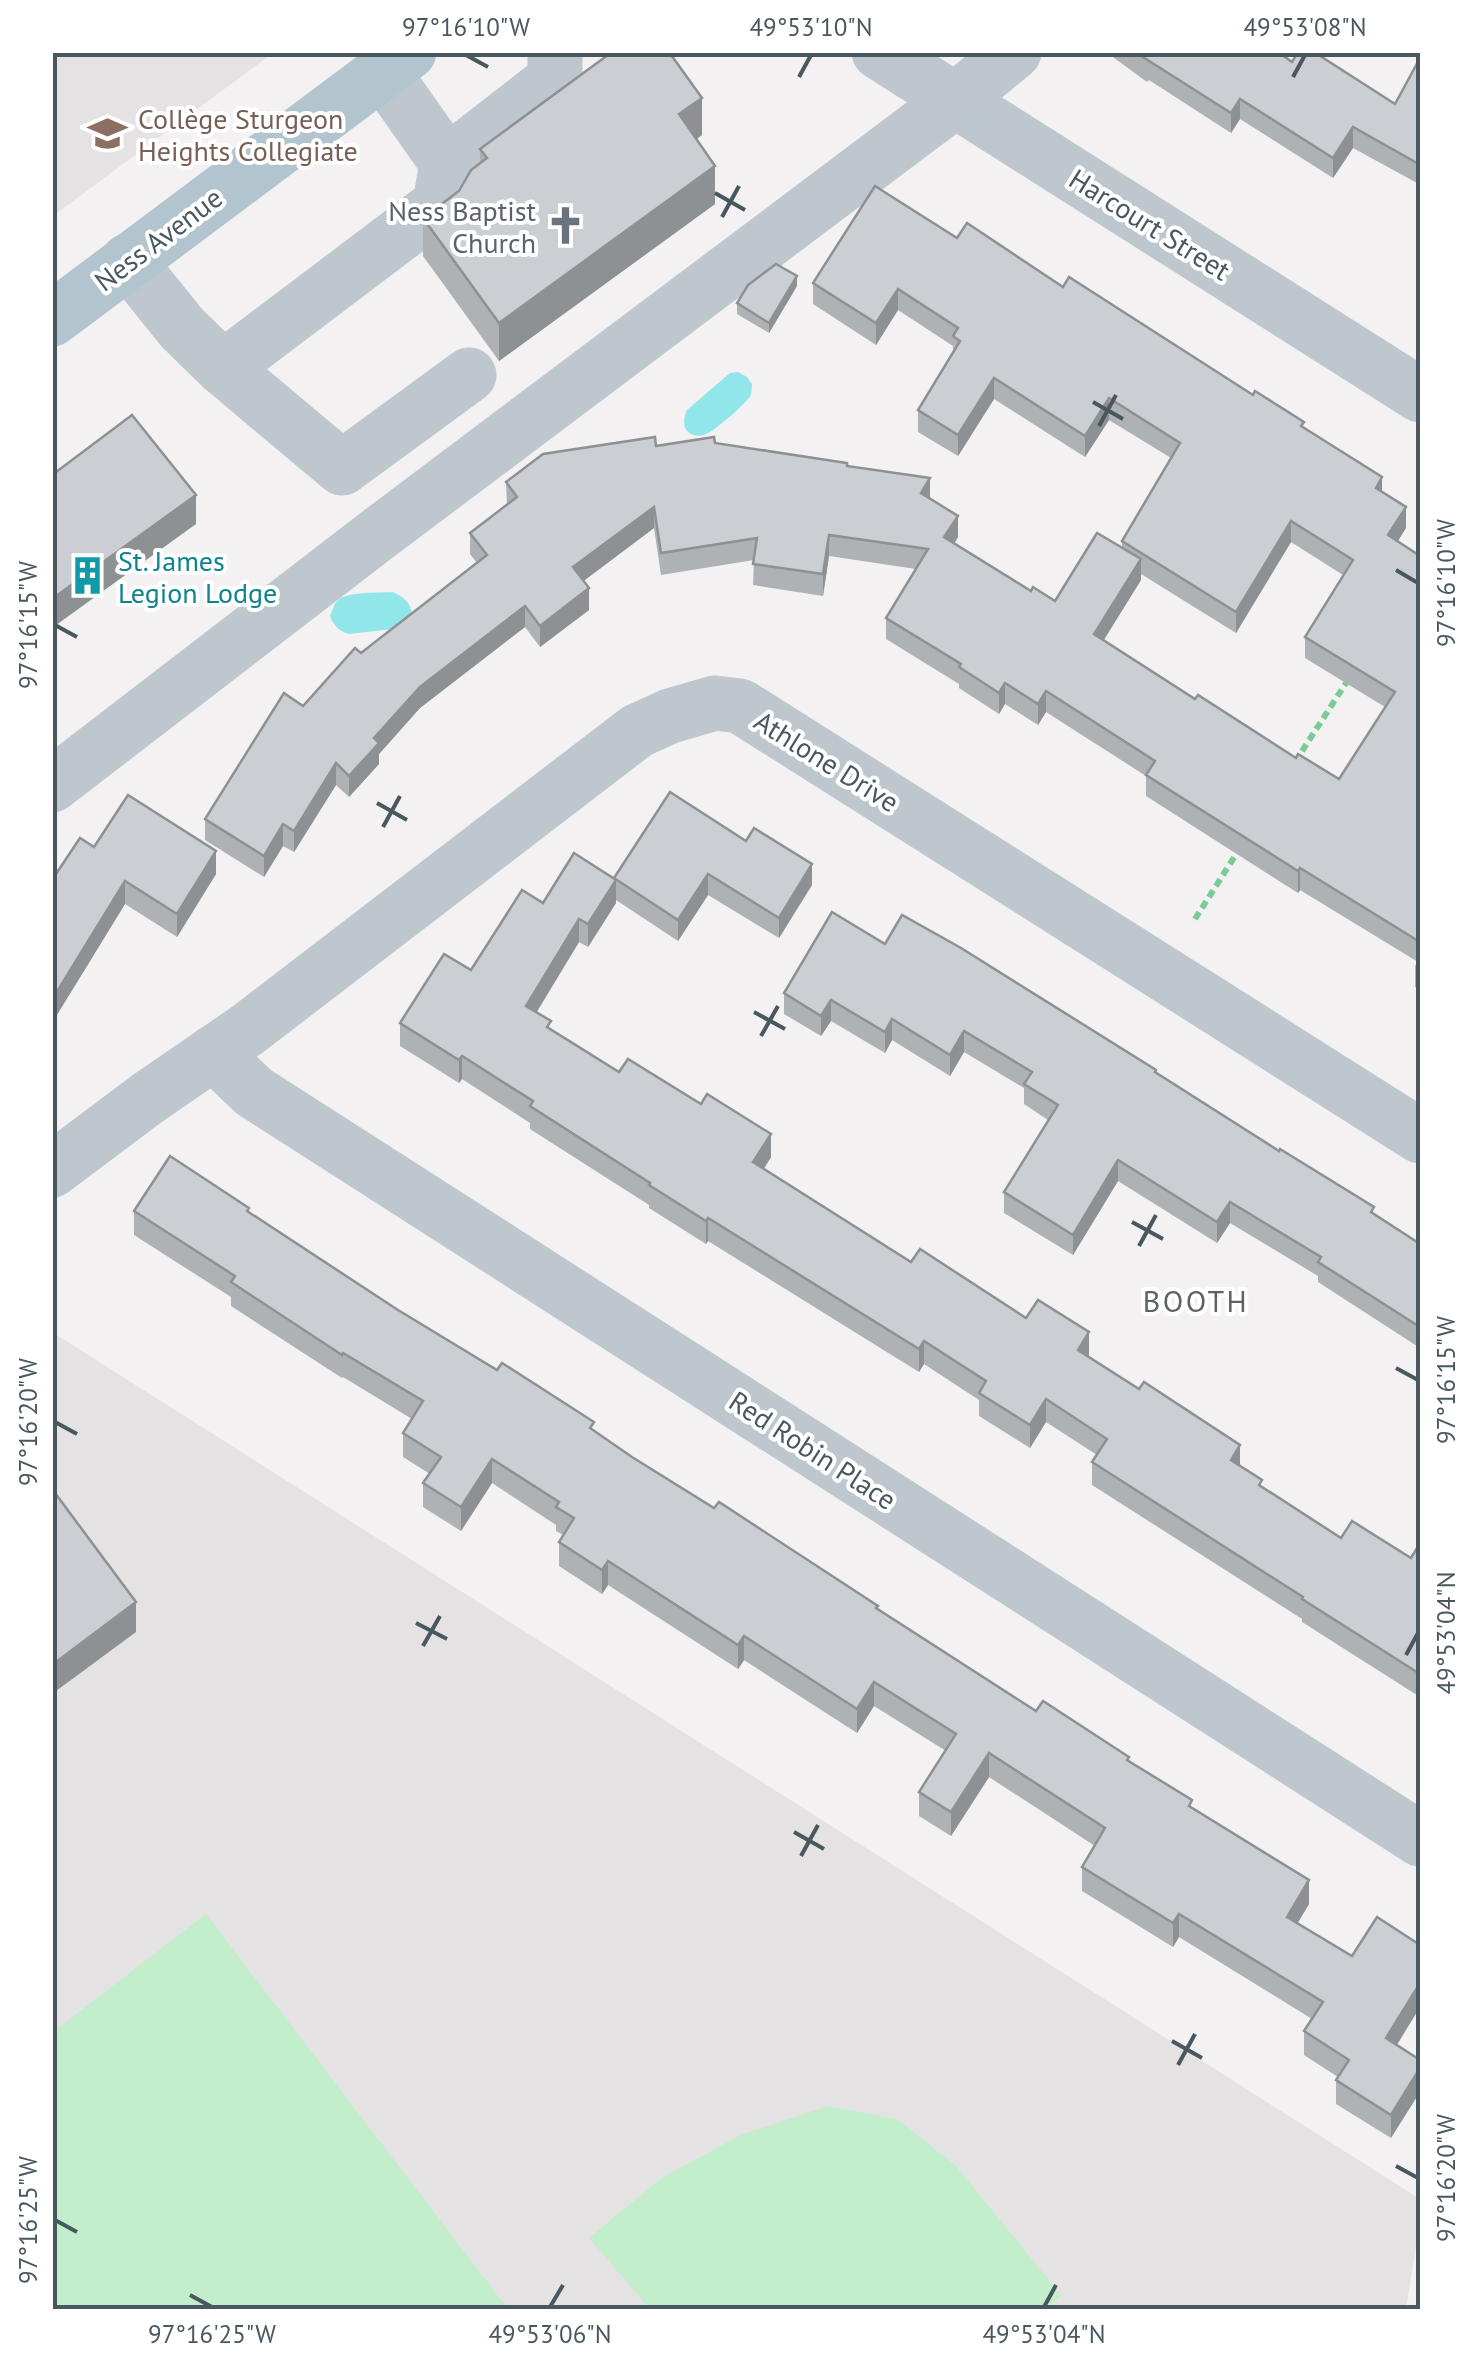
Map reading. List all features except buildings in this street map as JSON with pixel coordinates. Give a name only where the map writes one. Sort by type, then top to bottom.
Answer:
[{"type":"main road","name":"Ness Avenue","points":[[52,318],[396,62]]},
{"type":"street","points":[[447,163],[555,79],[555,52]]},
{"type":"street","name":"Harcourt Street","points":[[879,52],[1420,396]]},
{"type":"street","points":[[52,784],[1014,52]]},
{"type":"street","points":[[223,368],[440,204],[447,163],[396,62]]},
{"type":"street","points":[[128,261],[182,328],[223,368],[342,468],[469,375]]},
{"type":"street","name":"Athlone Drive","points":[[52,1170],[247,1030],[638,731],[670,716],[715,703],[740,706],[1420,1136]]},
{"type":"street","name":"Red Robin Place","points":[[213,1053],[254,1092],[1417,1835]]},
{"type":"path","points":[[1292,768],[1356,668]]},
{"type":"path","points":[[1195,918],[1248,835]]},
{"type":"shaded area","name":"Collège Sturgeon Heights Collegiate","points":[[53,52],[273,52],[273,53],[53,216]]},
{"type":"shaded area","points":[[52,1332],[1420,2199],[1406,2309],[53,2309]]},
{"type":"green space","points":[[206,1914],[508,2309],[53,2309],[53,2032]]},
{"type":"green space","points":[[828,2106],[897,2119],[955,2165],[1061,2295],[1043,2310],[650,2309],[589,2238],[663,2177],[741,2135]]},
{"type":"water","points":[[738,372],[752,384],[748,399],[708,433],[689,433],[685,425],[687,410],[730,373]]},
{"type":"water","points":[[393,592],[406,601],[412,614],[401,628],[349,634],[337,628],[330,616],[341,598]]},
{"type":"place","name":"Collège Sturgeon Heights Collegiate","points":[[108,134]]},
{"type":"place","name":"Ness Baptist Church","points":[[566,226]]},
{"type":"place","name":"St. James Legion Lodge","points":[[88,576]]},
{"type":"district","name":"BOOTH","points":[[1196,1300]]}]
